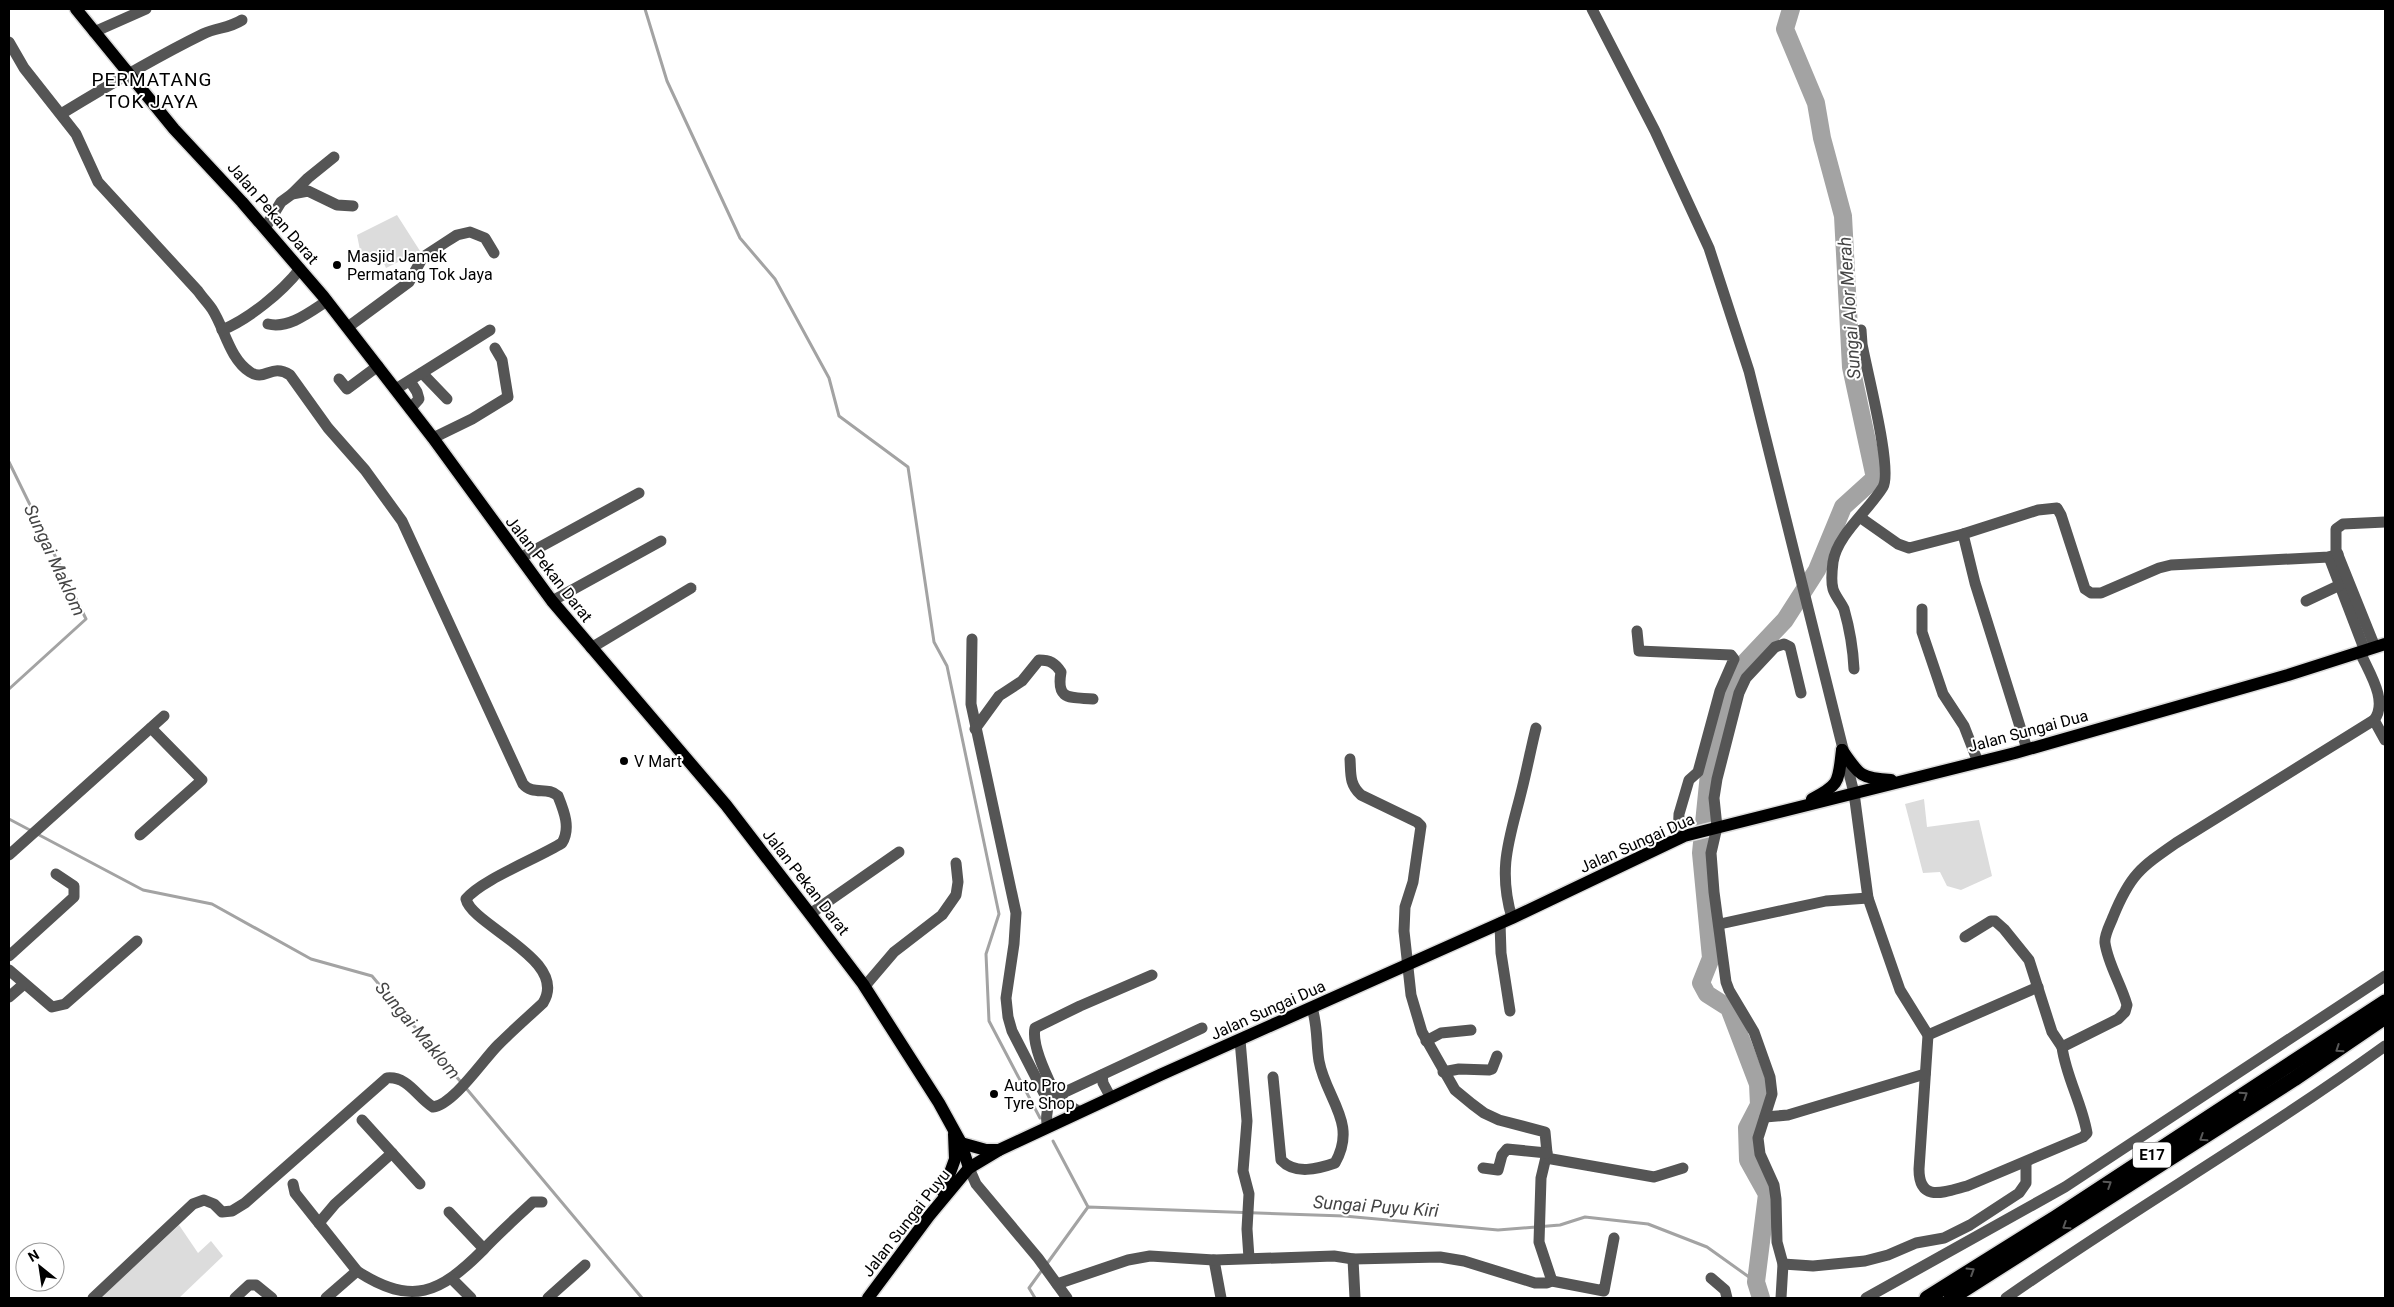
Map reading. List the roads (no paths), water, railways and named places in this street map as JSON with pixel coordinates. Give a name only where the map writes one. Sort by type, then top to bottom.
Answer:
[{"type":"highway","name":"E17","points":[[1951,1298],[2294,1079],[2379,1017],[2385,1002]]},
{"type":"highway","name":"E17","points":[[1928,1298],[2379,1017]]},
{"type":"main road","name":"Jalan Pekan Darat","points":[[76,9],[174,129],[265,228],[327,301],[396,389],[552,601],[726,805],[810,914],[865,986],[939,1103],[961,1143],[969,1168]]},
{"type":"main road","name":"Jalan Sungai Dua","points":[[969,1168],[999,1150],[1080,1112],[1506,921],[1681,838],[1715,827],[1854,794],[2027,749],[2288,675],[2371,649]]},
{"type":"main road","points":[[1842,750],[1859,774],[1873,779],[1902,781]]},
{"type":"main road","points":[[1794,808],[1828,791],[1838,782],[1842,750]]},
{"type":"main road","points":[[929,1216],[947,1186],[955,1159],[954,1131]]},
{"type":"main road","points":[[961,1143],[986,1150],[999,1150]]},
{"type":"main road","name":"Jalan Sungai Puyu","points":[[868,1298],[929,1216],[969,1168]]},
{"type":"street","points":[[94,32],[146,9]]},
{"type":"street","points":[[1592,9],[1655,132],[1709,248],[1749,371],[1854,794],[1868,898],[1900,990],[1928,1035],[1919,1181],[1922,1188],[1930,1192],[1950,1190],[2026,1162],[2076,1141],[2086,1132],[2070,1085],[2062,1047],[2052,1032],[2029,960],[1998,923],[1991,922],[1965,937]]},
{"type":"street","points":[[61,114],[128,73],[205,33],[221,28],[229,28],[242,20]]},
{"type":"street","points":[[9,42],[24,68],[76,134],[98,182],[198,291],[213,310],[235,356],[251,373],[265,374],[274,370],[282,370],[290,375],[328,428],[389,502],[415,545],[523,784],[531,790],[554,792],[561,803],[567,835],[562,844],[485,884],[470,893],[466,899],[467,905],[474,912],[514,940],[531,957],[545,977],[548,996],[498,1045],[440,1107],[432,1107],[407,1083],[397,1077],[387,1078],[245,1203],[232,1211],[222,1212],[214,1204],[204,1200],[193,1204],[93,1298]]},
{"type":"street","points":[[265,228],[281,202],[334,157]]},
{"type":"street","points":[[292,194],[308,191],[337,205],[353,206]]},
{"type":"street","points":[[348,327],[409,282],[423,257],[457,235],[470,232],[485,238],[494,254]]},
{"type":"street","points":[[222,330],[240,321],[285,287],[300,269]]},
{"type":"street","points":[[268,324],[277,326],[302,318],[327,301]]},
{"type":"street","points":[[396,389],[490,330]]},
{"type":"street","points":[[1854,669],[1853,642],[1843,607],[1833,589],[1833,562],[1837,549],[1845,536],[1861,518],[1884,485],[1885,474],[1885,460],[1862,344],[1861,330]]},
{"type":"street","points":[[432,438],[472,419],[508,397],[502,360],[495,348]]},
{"type":"street","points":[[338,379],[347,389],[378,366]]},
{"type":"street","points":[[422,373],[447,399]]},
{"type":"street","points":[[410,381],[417,392],[419,400],[410,409]]},
{"type":"street","points":[[520,558],[588,523],[639,493]]},
{"type":"street","points":[[1861,518],[1898,544],[1909,548],[1963,534],[2038,510],[2056,508],[2061,515],[2085,589],[2091,593],[2102,593],[2159,568],[2171,565],[2333,555]]},
{"type":"street","points":[[2371,649],[2340,585],[2333,555],[2334,537],[2336,529],[2343,524],[2385,522]]},
{"type":"street","points":[[1963,534],[1975,583],[2027,749]]},
{"type":"street","points":[[552,601],[661,541]]},
{"type":"street","points":[[2062,1047],[2087,1032],[2118,1019],[2125,1012],[2128,1004],[2107,953],[2105,940],[2131,878],[2148,862],[2176,843],[2374,720],[2378,714],[2379,703],[2371,649],[2333,555]]},
{"type":"street","points":[[2306,601],[2340,585]]},
{"type":"street","points":[[591,648],[691,588]]},
{"type":"street","points":[[1922,609],[1922,632],[1943,694],[1964,726],[1978,762]]},
{"type":"street","points":[[1637,631],[1639,651],[1730,655],[1734,659],[1720,691],[1698,772],[1689,780],[1679,814],[1681,838]]},
{"type":"street","points":[[972,639],[971,704],[975,729],[1015,905],[1014,944],[1006,998],[1008,1017],[1012,1031],[1053,1100],[1080,1112]]},
{"type":"street","points":[[1781,1298],[1783,1264],[1777,1242],[1774,1185],[1760,1154],[1758,1138],[1772,1094],[1770,1077],[1754,1032],[1729,990],[1714,892],[1712,853],[1715,827],[1714,798],[1717,779],[1739,693],[1746,678],[1775,647],[1784,644],[1790,647],[1801,693]]},
{"type":"street","points":[[975,729],[999,696],[1022,680],[1039,660],[1047,660],[1056,665],[1061,672],[1058,687],[1060,692],[1073,697],[1093,700]]},
{"type":"street","points":[[9,855],[164,716]]},
{"type":"street","points":[[2374,720],[2385,740]]},
{"type":"street","points":[[140,835],[202,780],[152,728]]},
{"type":"street","points":[[1510,1010],[1501,952],[1506,921],[1504,880],[1507,839],[1522,791],[1536,728]]},
{"type":"street","points":[[1350,759],[1351,782],[1355,789],[1362,795],[1417,822],[1421,826],[1413,882],[1405,907],[1404,931],[1411,995],[1426,1041],[1455,1090],[1484,1113],[1499,1120],[1545,1132],[1547,1155],[1541,1178],[1538,1242],[1552,1281]]},
{"type":"street","points":[[810,914],[899,852]]},
{"type":"street","points":[[865,986],[894,952],[942,915],[956,895],[958,882],[956,863]]},
{"type":"street","points":[[9,956],[74,897],[74,886],[56,874]]},
{"type":"street","points":[[1720,924],[1826,901],[1868,898]]},
{"type":"street","points":[[9,970],[52,1007],[65,1004],[137,941]]},
{"type":"street","points":[[1053,1100],[1033,1036],[1035,1028],[1152,975]]},
{"type":"street","points":[[1866,1298],[2066,1187],[2385,976]]},
{"type":"street","points":[[9,997],[24,984]]},
{"type":"street","points":[[1928,1035],[2038,987]]},
{"type":"street","points":[[1273,1077],[1281,1160],[1287,1166],[1316,1170],[1335,1163],[1343,1144],[1344,1132],[1338,1107],[1323,1076],[1319,1060],[1318,1025],[1312,1008]]},
{"type":"street","points":[[1048,1127],[1045,1117],[1053,1100],[1065,1092],[1202,1028]]},
{"type":"street","points":[[1426,1041],[1442,1034],[1471,1030]]},
{"type":"street","points":[[1240,1040],[1247,1121],[1243,1171],[1249,1194],[1247,1224],[1249,1258]]},
{"type":"street","points":[[2006,1298],[2112,1225],[2306,1102],[2385,1046]]},
{"type":"street","points":[[1443,1072],[1459,1069],[1489,1070],[1492,1068],[1497,1056]]},
{"type":"street","points":[[1102,1074],[1103,1083],[1111,1098]]},
{"type":"street","points":[[1765,1117],[1788,1115],[1925,1074]]},
{"type":"street","points":[[362,1120],[420,1184]]},
{"type":"street","points":[[1483,1168],[1498,1170],[1502,1155],[1507,1148],[1654,1177],[1683,1168]]},
{"type":"street","points":[[319,1222],[335,1204],[392,1153]]},
{"type":"street","points":[[1783,1264],[1813,1266],[1865,1261],[1888,1255],[1916,1243],[1944,1238],[1970,1225],[2019,1193],[2026,1183],[2026,1162]]},
{"type":"street","points":[[969,1168],[976,1184],[1038,1258],[1067,1298]]},
{"type":"street","points":[[293,1184],[295,1193],[357,1271],[369,1282],[387,1292],[405,1298],[418,1298],[433,1294],[453,1280],[533,1202],[542,1202]]},
{"type":"street","points":[[449,1212],[484,1249]]},
{"type":"street","points":[[1056,1282],[1128,1260],[1150,1256],[1214,1260],[1334,1256],[1353,1259],[1440,1257],[1464,1261],[1535,1283],[1552,1281],[1604,1291],[1614,1238]]},
{"type":"street","points":[[1353,1259],[1355,1298]]},
{"type":"street","points":[[1214,1260],[1222,1298]]},
{"type":"street","points":[[548,1298],[585,1265]]},
{"type":"street","points":[[326,1298],[357,1271]]},
{"type":"street","points":[[1711,1278],[1725,1290],[1727,1298]]},
{"type":"street","points":[[453,1280],[471,1298]]},
{"type":"street","points":[[234,1298],[249,1285],[256,1285],[272,1298]]},
{"type":"waterway","points":[[645,9],[667,81],[740,238],[775,279],[829,378],[839,416],[908,467],[934,642],[947,666],[999,914],[986,954],[989,1021],[1040,1118]]},
{"type":"waterway","name":"Sungai Alor Merah","points":[[1761,1298],[1756,1282],[1767,1194],[1748,1160],[1747,1128],[1759,1105],[1758,1084],[1729,1008],[1707,994],[1701,983],[1711,958],[1701,853],[1711,754],[1734,674],[1785,620],[1817,570],[1843,507],[1875,478],[1851,367],[1843,216],[1822,138],[1816,103],[1785,29],[1791,9]]},
{"type":"waterway","name":"Sungai Maklom","points":[[9,462],[86,619],[9,689]]},
{"type":"waterway","name":"Sungai Maklom","points":[[9,819],[143,890],[212,904],[311,959],[372,976],[642,1298]]},
{"type":"waterway","points":[[1053,1141],[1088,1207]]},
{"type":"waterway","name":"Sungai Puyu Kiri","points":[[1046,1265],[1088,1207],[1344,1216],[1498,1230],[1560,1225],[1585,1217],[1648,1224],[1707,1247],[1756,1282]]},
{"type":"waterway","name":"Sungai Puyu Kiri","points":[[1035,1298],[1029,1288],[1042,1270]]},
{"type":"place","name":"Masjid Jamek Permatang Tok Jaya","points":[[337,265]]},
{"type":"place","name":"V Mart","points":[[624,761]]},
{"type":"place","name":"Auto Pro Tyre Shop","points":[[994,1094]]},
{"type":"district","name":"PERMATANG TOK JAYA","points":[[152,90]]}]
